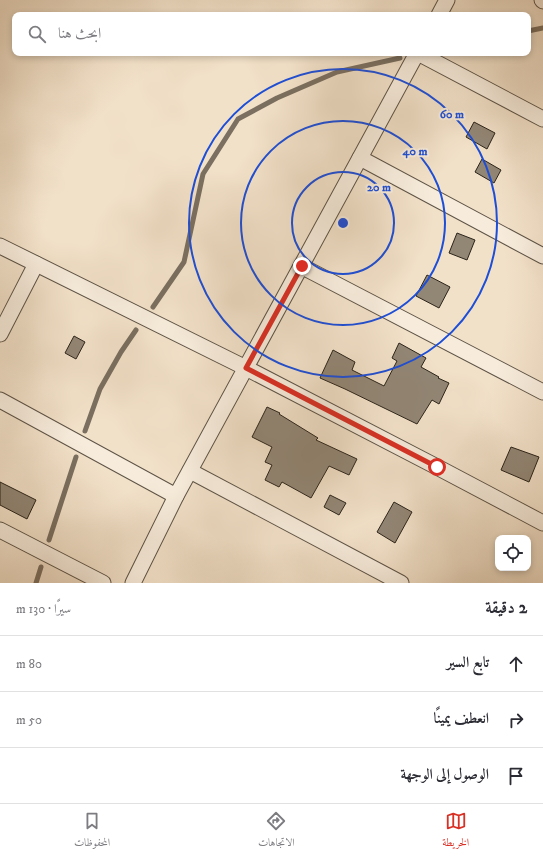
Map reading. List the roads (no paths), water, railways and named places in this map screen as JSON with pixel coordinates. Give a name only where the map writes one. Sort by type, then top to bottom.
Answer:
[{"type":"street","points":[[441,12],[447,0]]},
{"type":"street","points":[[138,581],[176,496],[415,56]]},
{"type":"street","points":[[423,56],[543,118]]},
{"type":"street","points":[[360,158],[543,256]]},
{"type":"street","points":[[0,246],[246,368],[543,523]]},
{"type":"street","points":[[0,334],[36,264]]},
{"type":"street","points":[[302,266],[543,392]]},
{"type":"street","points":[[0,400],[176,496]]},
{"type":"street","points":[[190,472],[401,583]]},
{"type":"street","points":[[0,530],[103,583]]},
{"type":"waterway","points":[[531,30],[543,28]]},
{"type":"waterway","points":[[153,307],[184,262],[203,174],[238,119],[277,98],[337,72],[400,58]]},
{"type":"waterway","points":[[85,431],[100,389],[121,352],[136,330]]},
{"type":"waterway","points":[[49,540],[76,457]]},
{"type":"waterway","points":[[36,583],[41,567]]}]
